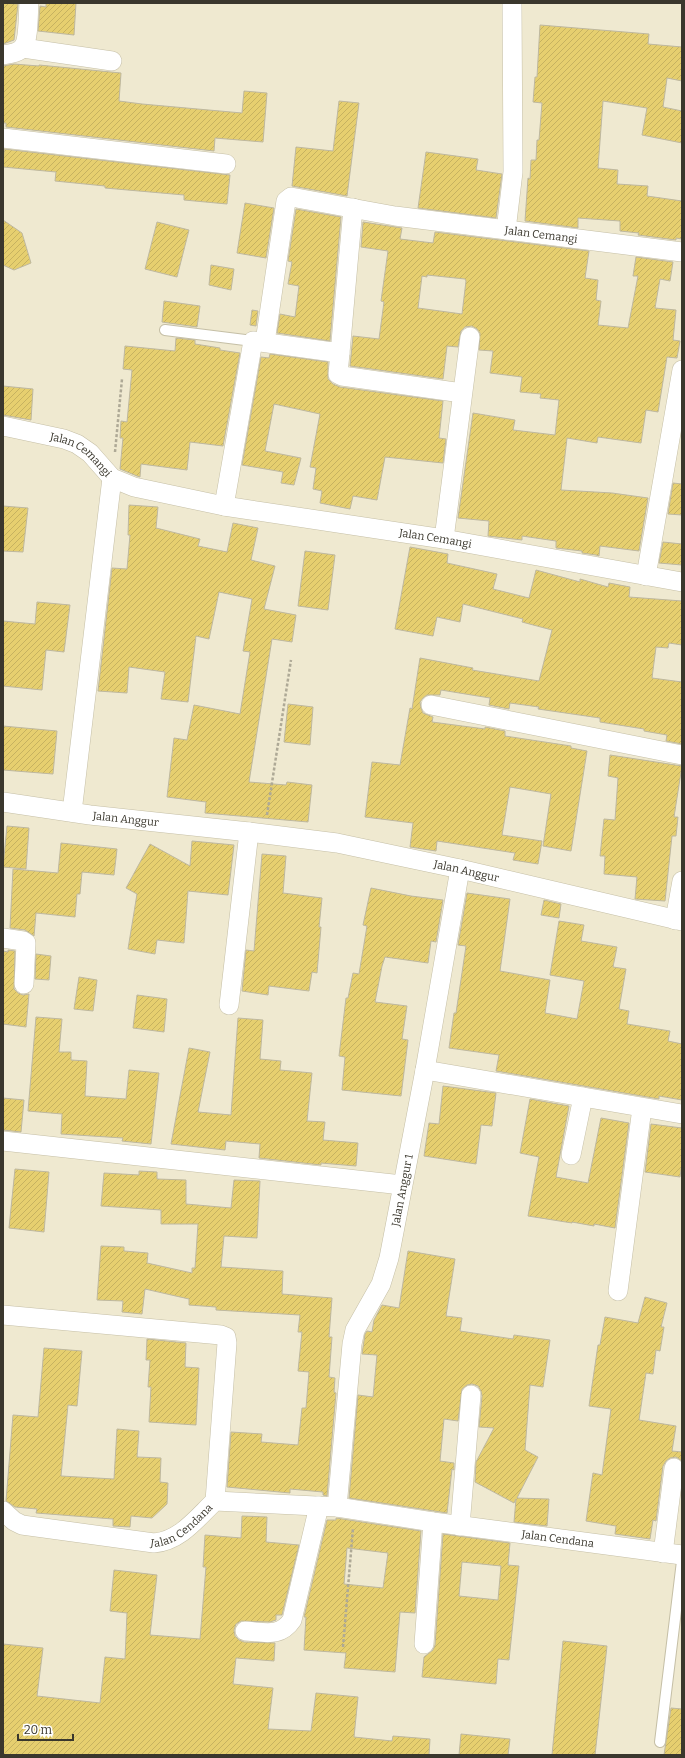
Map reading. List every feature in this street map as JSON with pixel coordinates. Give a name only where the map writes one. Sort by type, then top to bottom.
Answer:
[{"type":"street","points":[[3,55],[23,48],[26,41],[30,3]]},
{"type":"street","points":[[506,230],[513,172],[512,3]]},
{"type":"street","points":[[23,48],[112,61]]},
{"type":"street","points":[[3,138],[226,164]]},
{"type":"street","name":"Jalan Cemangi","points":[[259,342],[286,201],[292,197],[395,216],[682,252]]},
{"type":"street","points":[[353,208],[340,353],[337,370],[338,374],[342,376],[462,393]]},
{"type":"street","points":[[444,539],[470,337]]},
{"type":"street","points":[[224,506],[259,342],[340,353]]},
{"type":"street","points":[[646,576],[682,370]]},
{"type":"street","name":"Jalan Cemangi","points":[[3,426],[64,439],[76,444],[90,453],[112,478],[134,487],[224,506],[444,539],[682,582]]},
{"type":"street","points":[[72,812],[112,478]]},
{"type":"street","points":[[431,705],[682,755]]},
{"type":"street","name":"Jalan Anggur","points":[[3,802],[72,812],[337,843],[460,869],[678,920]]},
{"type":"street","points":[[229,1005],[257,833]]},
{"type":"street","name":"Jalan Anggur 1","points":[[245,1631],[279,1632],[287,1627],[292,1620],[337,1508],[352,1344],[355,1330],[381,1284],[386,1271],[425,1070],[460,869]]},
{"type":"street","points":[[678,920],[682,881]]},
{"type":"street","points":[[3,938],[23,941],[26,943],[24,984]]},
{"type":"street","points":[[425,1070],[682,1114]]},
{"type":"street","points":[[571,1155],[583,1097]]},
{"type":"street","points":[[618,1292],[642,1108]]},
{"type":"street","points":[[3,1141],[402,1185]]},
{"type":"street","points":[[3,1315],[221,1335],[226,1337],[227,1343],[214,1501]]},
{"type":"street","points":[[460,1526],[471,1395]]},
{"type":"street","points":[[663,1553],[674,1468]]},
{"type":"street","name":"Jalan Cendana","points":[[3,1511],[14,1521],[22,1525],[154,1543],[170,1540],[180,1534],[214,1501],[337,1508],[460,1526],[682,1555]]},
{"type":"street","points":[[424,1644],[434,1522]]},
{"type":"lane","points":[[165,330],[259,342]]},
{"type":"lane","points":[[660,1742],[682,1561]]},
{"type":"path","points":[[112,478],[122,379]]},
{"type":"path","points":[[257,833],[277,748],[291,660]]},
{"type":"path","points":[[337,1508],[343,1647]]},
{"type":"building","points":[[3,3],[18,4],[14,40],[3,44]]},
{"type":"building","points":[[46,3],[76,3],[74,35],[38,31],[40,6],[46,7]]},
{"type":"building","points":[[540,25],[649,34],[648,44],[682,47],[682,81],[667,78],[663,107],[682,111],[682,143],[642,135],[647,108],[603,101],[598,168],[618,170],[617,184],[648,186],[647,196],[682,201],[682,239],[676,238],[676,240],[620,231],[620,221],[578,218],[578,228],[525,221],[528,178],[530,179],[531,160],[536,160],[542,103],[533,102],[535,77],[537,77]]},
{"type":"building","points":[[14,64],[121,73],[119,101],[142,104],[242,113],[244,91],[267,93],[263,142],[215,138],[214,151],[6,127],[6,123],[3,123],[3,66]]},
{"type":"building","points":[[339,101],[359,103],[347,196],[292,186],[296,147],[333,151]]},
{"type":"building","points":[[4,149],[230,175],[227,204],[184,200],[184,195],[105,188],[105,186],[55,181],[56,172],[3,167]]},
{"type":"building","points":[[426,152],[478,159],[476,170],[502,174],[496,218],[418,208]]},
{"type":"building","points":[[245,203],[274,208],[266,258],[237,253]]},
{"type":"building","points":[[296,209],[341,217],[330,341],[277,333],[280,314],[295,317],[299,286],[288,284],[292,262],[288,261]]},
{"type":"building","points":[[3,220],[22,233],[31,263],[14,270],[3,265]]},
{"type":"building","points":[[157,222],[189,230],[177,277],[145,269]]},
{"type":"building","points":[[363,222],[402,228],[400,239],[433,243],[435,232],[589,251],[585,278],[598,280],[596,300],[601,301],[598,325],[628,328],[638,276],[633,276],[636,257],[673,262],[670,281],[660,279],[655,308],[676,310],[673,340],[680,341],[677,358],[667,357],[658,412],[646,410],[641,443],[598,437],[597,443],[567,438],[561,490],[612,493],[648,498],[639,551],[600,546],[599,556],[582,553],[582,551],[556,548],[556,541],[522,536],[522,540],[488,536],[489,521],[458,518],[473,413],[515,420],[513,430],[555,435],[559,400],[540,398],[541,394],[520,392],[522,377],[490,373],[493,351],[479,350],[480,333],[472,326],[465,327],[461,331],[458,347],[447,346],[443,379],[350,366],[353,336],[379,339],[384,302],[381,301],[388,251],[361,247]],"holes":[[[427,275],[465,279],[462,314],[418,308],[422,276],[427,277]]]},
{"type":"building","points":[[211,265],[234,269],[231,290],[209,285]]},
{"type":"building","points":[[164,301],[200,306],[197,327],[162,322]]},
{"type":"building","points":[[252,310],[258,311],[256,326],[250,325]]},
{"type":"building","points":[[176,338],[195,340],[195,344],[240,353],[223,446],[190,442],[187,470],[141,464],[140,477],[120,469],[123,438],[120,438],[121,421],[127,422],[132,370],[123,369],[125,346],[175,351]]},
{"type":"building","points":[[270,354],[328,362],[328,379],[333,384],[340,387],[443,401],[439,438],[446,439],[443,463],[385,457],[377,500],[353,496],[350,509],[320,503],[322,491],[313,489],[316,468],[310,467],[320,414],[274,404],[265,451],[301,458],[294,485],[281,483],[283,472],[242,465],[261,357],[269,358]]},
{"type":"building","points":[[3,386],[33,389],[31,420],[3,415]]},
{"type":"building","points":[[673,483],[682,484],[682,515],[668,514]]},
{"type":"building","points":[[129,505],[158,507],[156,528],[200,539],[198,546],[227,552],[233,523],[258,528],[251,560],[275,566],[264,609],[296,615],[292,642],[272,639],[249,782],[286,785],[287,782],[312,785],[308,822],[205,813],[206,802],[167,797],[174,738],[187,740],[194,705],[240,714],[250,652],[243,651],[252,599],[219,592],[209,639],[196,636],[188,702],[161,699],[165,672],[129,667],[127,693],[98,691],[112,568],[127,569],[130,535],[128,535]]},
{"type":"building","points":[[3,506],[28,508],[23,552],[3,551]]},
{"type":"building","points":[[663,542],[682,544],[682,565],[659,563]]},
{"type":"building","points":[[410,547],[448,554],[447,563],[497,574],[493,589],[529,598],[536,570],[580,582],[580,579],[608,587],[609,583],[630,587],[629,597],[682,601],[682,645],[669,643],[668,648],[656,647],[652,678],[682,682],[682,744],[666,741],[667,735],[644,731],[644,729],[600,722],[600,718],[538,709],[539,707],[510,703],[509,709],[489,705],[490,698],[441,690],[440,695],[427,695],[420,702],[423,713],[433,717],[432,722],[485,729],[485,727],[505,731],[505,736],[571,746],[571,748],[587,751],[571,851],[543,846],[551,794],[510,787],[502,835],[542,841],[538,864],[513,860],[515,853],[437,841],[436,851],[410,847],[413,823],[365,817],[372,762],[400,765],[410,708],[412,709],[420,658],[473,668],[472,670],[539,681],[552,630],[522,622],[523,619],[463,604],[460,622],[437,617],[433,636],[395,629]]},
{"type":"building","points":[[305,551],[335,555],[328,610],[298,606]]},
{"type":"building","points":[[37,602],[70,605],[64,652],[46,650],[42,690],[3,686],[3,621],[35,624]]},
{"type":"building","points":[[288,704],[313,707],[310,745],[284,742]]},
{"type":"building","points":[[3,726],[57,731],[53,774],[3,770]]},
{"type":"building","points":[[610,755],[682,766],[674,817],[678,817],[676,836],[672,836],[665,901],[635,899],[637,877],[604,874],[605,856],[600,856],[604,819],[615,820],[618,778],[608,776]]},
{"type":"building","points":[[7,826],[29,828],[26,869],[3,867]]},
{"type":"building","points":[[192,841],[234,845],[228,895],[188,891],[184,943],[157,940],[155,954],[128,949],[137,894],[126,888],[150,844],[190,866]]},
{"type":"building","points":[[61,843],[117,849],[114,875],[82,872],[80,894],[77,894],[75,917],[36,913],[34,936],[25,930],[10,928],[13,869],[58,873]]},
{"type":"building","points":[[262,854],[286,856],[283,893],[322,898],[317,973],[312,972],[309,991],[269,986],[268,995],[242,991],[246,950],[254,951]]},
{"type":"building","points":[[371,888],[411,896],[443,900],[436,942],[431,941],[428,963],[385,957],[382,966],[375,1002],[407,1006],[402,1039],[408,1040],[401,1096],[342,1090],[345,1057],[339,1056],[346,998],[348,998],[353,973],[359,974],[367,926],[363,925]]},
{"type":"building","points":[[467,893],[510,899],[500,971],[550,980],[545,1013],[577,1019],[584,981],[550,975],[559,921],[584,925],[581,941],[617,947],[613,967],[626,969],[619,1009],[629,1011],[627,1024],[670,1031],[668,1041],[682,1044],[682,1100],[659,1096],[659,1099],[496,1071],[499,1055],[449,1048],[466,946],[458,945]]},
{"type":"building","points":[[544,900],[561,904],[559,918],[541,915]]},
{"type":"building","points":[[8,950],[15,951],[14,989],[23,995],[29,994],[26,1027],[3,1024],[3,951],[8,952]]},
{"type":"building","points":[[36,954],[51,956],[49,980],[35,979]]},
{"type":"building","points":[[79,977],[97,980],[93,1011],[74,1009]]},
{"type":"building","points":[[137,995],[167,999],[164,1032],[133,1028]]},
{"type":"building","points":[[36,1017],[62,1019],[59,1052],[71,1052],[71,1060],[87,1061],[85,1096],[126,1099],[129,1070],[159,1073],[151,1144],[122,1141],[123,1138],[61,1134],[62,1114],[28,1111]]},
{"type":"building","points":[[238,1018],[263,1020],[260,1059],[281,1061],[280,1070],[312,1073],[307,1121],[325,1122],[323,1140],[358,1143],[356,1166],[321,1163],[321,1165],[259,1158],[260,1144],[226,1141],[225,1150],[171,1144],[189,1048],[210,1052],[198,1112],[231,1115]]},
{"type":"building","points":[[443,1086],[496,1093],[492,1126],[481,1125],[476,1164],[424,1156],[429,1123],[439,1124]]},
{"type":"building","points":[[3,1098],[24,1100],[21,1132],[3,1130]]},
{"type":"building","points":[[530,1099],[569,1106],[556,1177],[588,1183],[601,1118],[629,1123],[615,1228],[528,1216],[539,1157],[520,1153]]},
{"type":"building","points":[[651,1124],[682,1128],[682,1163],[680,1177],[645,1172]]},
{"type":"building","points":[[15,1169],[49,1172],[44,1232],[9,1228]]},
{"type":"building","points":[[139,1171],[157,1172],[157,1179],[186,1180],[186,1204],[231,1208],[234,1180],[260,1181],[257,1238],[224,1236],[221,1267],[283,1271],[282,1294],[332,1298],[329,1337],[332,1337],[329,1377],[335,1378],[334,1392],[336,1393],[327,1496],[323,1495],[323,1492],[290,1489],[290,1493],[227,1487],[231,1432],[262,1434],[261,1442],[298,1445],[302,1408],[306,1408],[309,1372],[298,1371],[302,1332],[298,1332],[300,1315],[216,1310],[216,1307],[189,1305],[189,1299],[145,1289],[142,1314],[122,1312],[123,1301],[97,1300],[101,1246],[124,1247],[124,1251],[148,1253],[147,1263],[192,1273],[192,1268],[195,1268],[198,1224],[161,1224],[161,1210],[101,1206],[104,1173],[139,1175]]},
{"type":"building","points":[[408,1251],[455,1259],[446,1316],[462,1318],[460,1331],[513,1339],[514,1335],[550,1340],[543,1387],[530,1385],[525,1450],[538,1457],[517,1498],[549,1499],[547,1526],[514,1522],[516,1499],[514,1503],[475,1482],[476,1462],[494,1428],[479,1427],[482,1396],[478,1386],[472,1384],[467,1385],[462,1389],[458,1421],[444,1419],[440,1461],[454,1463],[447,1513],[349,1498],[358,1395],[373,1397],[377,1355],[362,1354],[365,1334],[367,1331],[372,1332],[374,1320],[382,1305],[399,1308]]},
{"type":"building","points":[[645,1297],[667,1303],[661,1327],[664,1327],[660,1351],[656,1350],[653,1374],[646,1373],[639,1420],[676,1426],[672,1451],[682,1452],[682,1461],[676,1457],[670,1458],[663,1466],[656,1521],[653,1520],[650,1539],[615,1534],[616,1526],[586,1521],[593,1473],[602,1475],[611,1409],[589,1406],[598,1345],[600,1345],[605,1317],[638,1323]]},
{"type":"building","points":[[147,1339],[186,1343],[185,1367],[199,1368],[196,1425],[149,1422],[151,1387],[148,1387],[150,1360],[146,1360]]},
{"type":"building","points":[[44,1348],[82,1351],[77,1406],[68,1405],[61,1476],[114,1479],[117,1429],[139,1431],[137,1457],[161,1458],[160,1482],[168,1483],[167,1504],[152,1518],[131,1516],[130,1527],[113,1526],[113,1519],[36,1513],[37,1509],[15,1507],[6,1501],[13,1415],[38,1417]]},
{"type":"building","points":[[242,1516],[267,1517],[266,1542],[299,1545],[282,1615],[276,1615],[276,1620],[270,1622],[241,1621],[236,1624],[234,1630],[235,1636],[244,1642],[275,1643],[274,1661],[236,1658],[233,1684],[273,1688],[268,1729],[311,1731],[316,1693],[358,1697],[354,1737],[392,1741],[393,1736],[430,1739],[429,1755],[3,1755],[3,1644],[43,1648],[37,1696],[100,1703],[105,1657],[125,1659],[127,1613],[110,1611],[114,1570],[157,1575],[150,1635],[200,1639],[206,1567],[203,1567],[205,1535],[241,1538]]},
{"type":"building","points":[[336,1518],[421,1531],[415,1613],[400,1612],[395,1672],[344,1668],[346,1653],[304,1650],[306,1617],[304,1617],[327,1520],[336,1520]],"holes":[[[347,1548],[388,1553],[383,1588],[344,1584]]]},
{"type":"building","points":[[443,1534],[510,1543],[508,1565],[519,1566],[509,1660],[498,1659],[496,1684],[422,1677],[424,1657],[433,1650],[435,1645]],"holes":[[[462,1562],[501,1566],[498,1600],[459,1596]]]},
{"type":"building","points":[[563,1641],[607,1646],[595,1755],[552,1755]]},
{"type":"building","points":[[671,1708],[682,1709],[682,1755],[664,1755]]},
{"type":"building","points":[[461,1734],[510,1739],[508,1755],[459,1755]]}]
